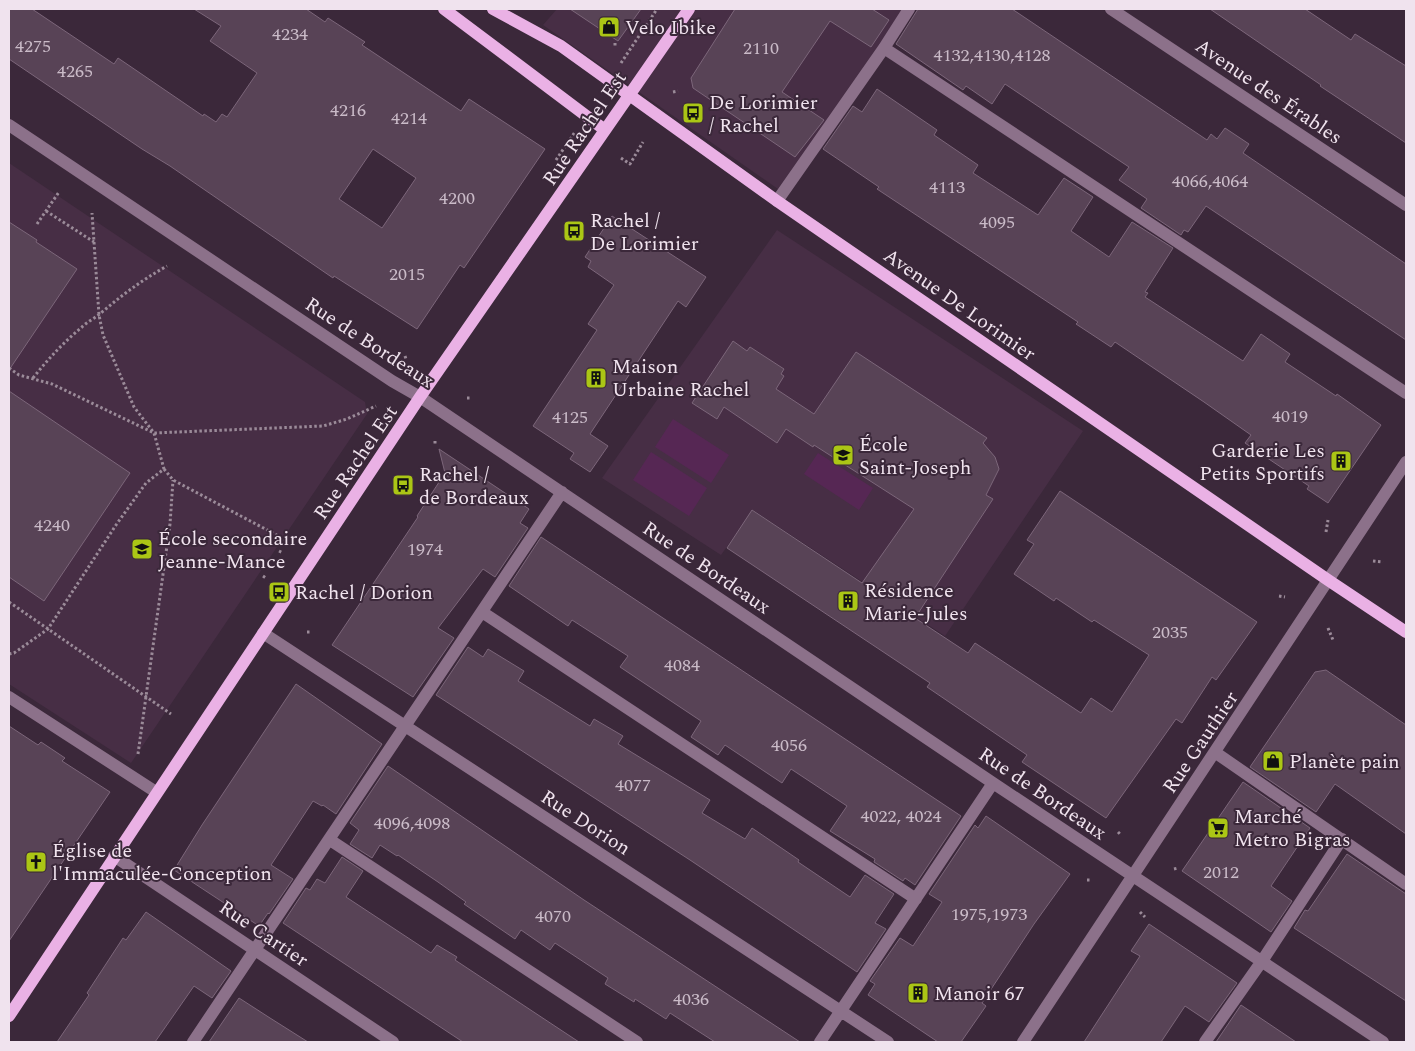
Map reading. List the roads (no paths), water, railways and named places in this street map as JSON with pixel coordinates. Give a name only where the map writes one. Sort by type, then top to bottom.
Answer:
[{"type":"main road","points":[[444,9],[605,130]]},
{"type":"main road","name":"Avenue De Lorimier","points":[[493,9],[561,46],[777,201],[1406,632]]},
{"type":"main road","name":"Rue Rachel Est","points":[[9,1016],[420,397],[689,9]]},
{"type":"street","points":[[777,201],[909,9]]},
{"type":"street","name":"Avenue des Érables","points":[[1111,9],[1406,205]]},
{"type":"street","points":[[884,48],[1406,393]]},
{"type":"street","name":"Rue de Bordeaux","points":[[9,125],[384,375],[420,397],[993,783],[1383,1042]]},
{"type":"street","name":"Rue Gauthier","points":[[1023,1042],[1216,753],[1406,462]]},
{"type":"street","points":[[193,1042],[562,492]]},
{"type":"street","points":[[482,612],[916,899]]},
{"type":"street","name":"Rue Dorion","points":[[263,633],[888,1042]]},
{"type":"street","points":[[9,697],[156,792]]},
{"type":"street","points":[[1216,753],[1406,884]]},
{"type":"street","points":[[820,1042],[993,783]]},
{"type":"street","points":[[1205,1042],[1262,961],[1342,839]]},
{"type":"street","points":[[330,840],[637,1042]]},
{"type":"street","name":"Rue Cartier","points":[[114,856],[394,1042]]},
{"type":"place","name":"Velo Ibike","points":[[609,27]]},
{"type":"place","name":"De Lorimier / Rachel","points":[[693,113]]},
{"type":"place","name":"Rachel / De Lorimier","points":[[574,231]]},
{"type":"place","name":"Maison Urbaine Rachel","points":[[596,378]]},
{"type":"place","name":"École Saint-Joseph","points":[[843,455]]},
{"type":"place","name":"Garderie Les Petits Sportifs","points":[[1341,461]]},
{"type":"place","name":"Rachel / de Bordeaux","points":[[403,485]]},
{"type":"place","name":"École secondaire Jeanne-Mance","points":[[142,549]]},
{"type":"place","name":"Rachel / Dorion","points":[[279,592]]},
{"type":"place","name":"Résidence Marie-Jules","points":[[848,601]]},
{"type":"place","name":"Planète pain","points":[[1273,761]]},
{"type":"place","name":"Marché Metro Bigras","points":[[1218,828]]},
{"type":"place","name":"Église de l'Immaculée-Conception","points":[[36,862]]},
{"type":"place","name":"Manoir 67","points":[[918,993]]}]
